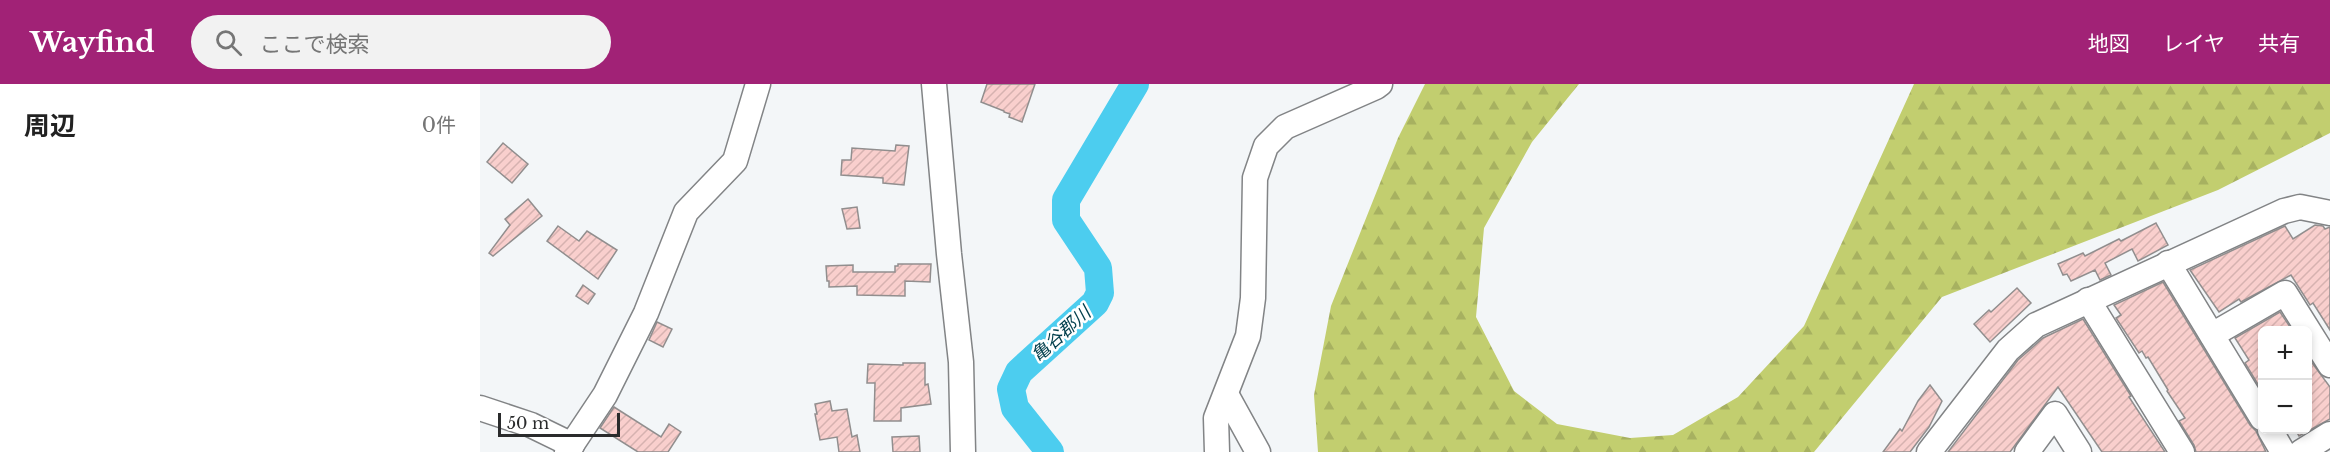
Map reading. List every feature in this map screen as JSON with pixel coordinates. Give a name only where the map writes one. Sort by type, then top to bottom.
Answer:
[{"type":"street","points":[[480,408],[531,425],[569,448],[605,395],[646,313],[686,212],[735,161],[758,84]]},
{"type":"street","points":[[933,84],[961,362],[963,452]]},
{"type":"street","points":[[1217,452],[1216,418],[1248,336],[1253,298],[1255,178],[1266,146],[1285,127],[1380,84]]},
{"type":"street","points":[[1929,452],[2008,350],[2036,325],[2284,210],[2300,207],[2315,208],[2330,213]]},
{"type":"street","points":[[2168,263],[2258,411]]},
{"type":"street","points":[[2212,336],[2285,292],[2330,365]]},
{"type":"street","points":[[2088,300],[2182,452]]},
{"type":"street","points":[[1226,394],[1258,452]]},
{"type":"street","points":[[2027,452],[2055,414],[2079,452]]},
{"type":"street","points":[[2273,434],[2283,452]]},
{"type":"street","points":[[2301,452],[2330,434]]},
{"type":"green space","points":[[1425,84],[1579,84],[1532,142],[1484,228],[1476,317],[1514,391],[1557,424],[1630,438],[1673,435],[1738,397],[1804,326],[1914,84],[2330,84],[2330,133],[2218,190],[1942,297],[1814,452],[1318,452],[1314,395],[1331,306],[1398,138]]},
{"type":"building","points":[[987,84],[1035,84],[1022,122],[1009,117],[1010,114],[1004,111],[981,102]]},
{"type":"building","points":[[503,143],[528,164],[512,183],[487,162]]},
{"type":"building","points":[[896,145],[909,146],[904,185],[883,183],[883,178],[841,175],[842,160],[851,160],[852,148],[895,151]]},
{"type":"building","points":[[528,199],[542,216],[493,256],[489,253],[510,225],[505,219]]},
{"type":"building","points":[[857,207],[860,228],[847,229],[842,209]]},
{"type":"building","points":[[2156,223],[2168,245],[2138,261],[2132,249],[2105,263],[2111,275],[2100,280],[2095,270],[2071,281],[2067,274],[2063,275],[2058,264],[2083,253],[2085,256],[2119,239],[2121,241]]},
{"type":"building","points":[[2315,225],[2323,226],[2325,229],[2330,227],[2330,330],[2313,303],[2310,305],[2291,275],[2241,302],[2239,299],[2219,312],[2190,270],[2285,226],[2293,239]]},
{"type":"building","points":[[558,226],[579,241],[587,231],[617,250],[598,279],[547,241]]},
{"type":"building","points":[[898,264],[931,264],[930,282],[905,281],[905,296],[857,295],[857,286],[829,287],[829,281],[827,281],[826,266],[853,265],[853,272],[895,272],[895,266]]},
{"type":"building","points":[[2163,282],[2250,425],[2256,431],[2266,452],[2196,452],[2179,421],[2185,418],[2148,357],[2146,358],[2142,351],[2139,353],[2116,318],[2121,315],[2114,305]]},
{"type":"building","points":[[583,285],[595,294],[588,304],[576,296]]},
{"type":"building","points":[[2017,288],[2031,303],[1990,342],[1974,324]]},
{"type":"building","points":[[2280,312],[2289,326],[2258,326],[2258,384],[2245,363],[2249,360],[2235,338]]},
{"type":"building","points":[[2083,319],[2165,452],[2102,452],[2058,387],[2010,452],[1948,452],[2018,360],[2043,338]]},
{"type":"building","points":[[657,322],[672,329],[663,347],[649,340]]},
{"type":"building","points":[[903,363],[925,363],[925,385],[928,384],[931,404],[901,408],[901,421],[874,421],[875,383],[867,383],[868,364],[903,365]]},
{"type":"building","points":[[2312,363],[2330,387],[2330,419],[2312,429]]},
{"type":"building","points":[[1930,385],[1942,401],[1929,427],[1910,452],[1883,452],[1900,429],[1902,431],[1918,401]]},
{"type":"building","points":[[830,401],[832,411],[847,409],[852,437],[857,435],[860,452],[839,452],[837,437],[820,440],[815,404]]},
{"type":"building","points":[[614,407],[661,437],[669,424],[681,432],[668,452],[638,452],[600,428]]},
{"type":"building","points":[[919,436],[920,452],[893,452],[892,437]]},
{"type":"waterway","name":"亀谷郡川","points":[[1050,452],[1015,408],[1011,389],[1019,372],[1095,303],[1100,293],[1098,268],[1066,220],[1066,200],[1135,84]]}]
